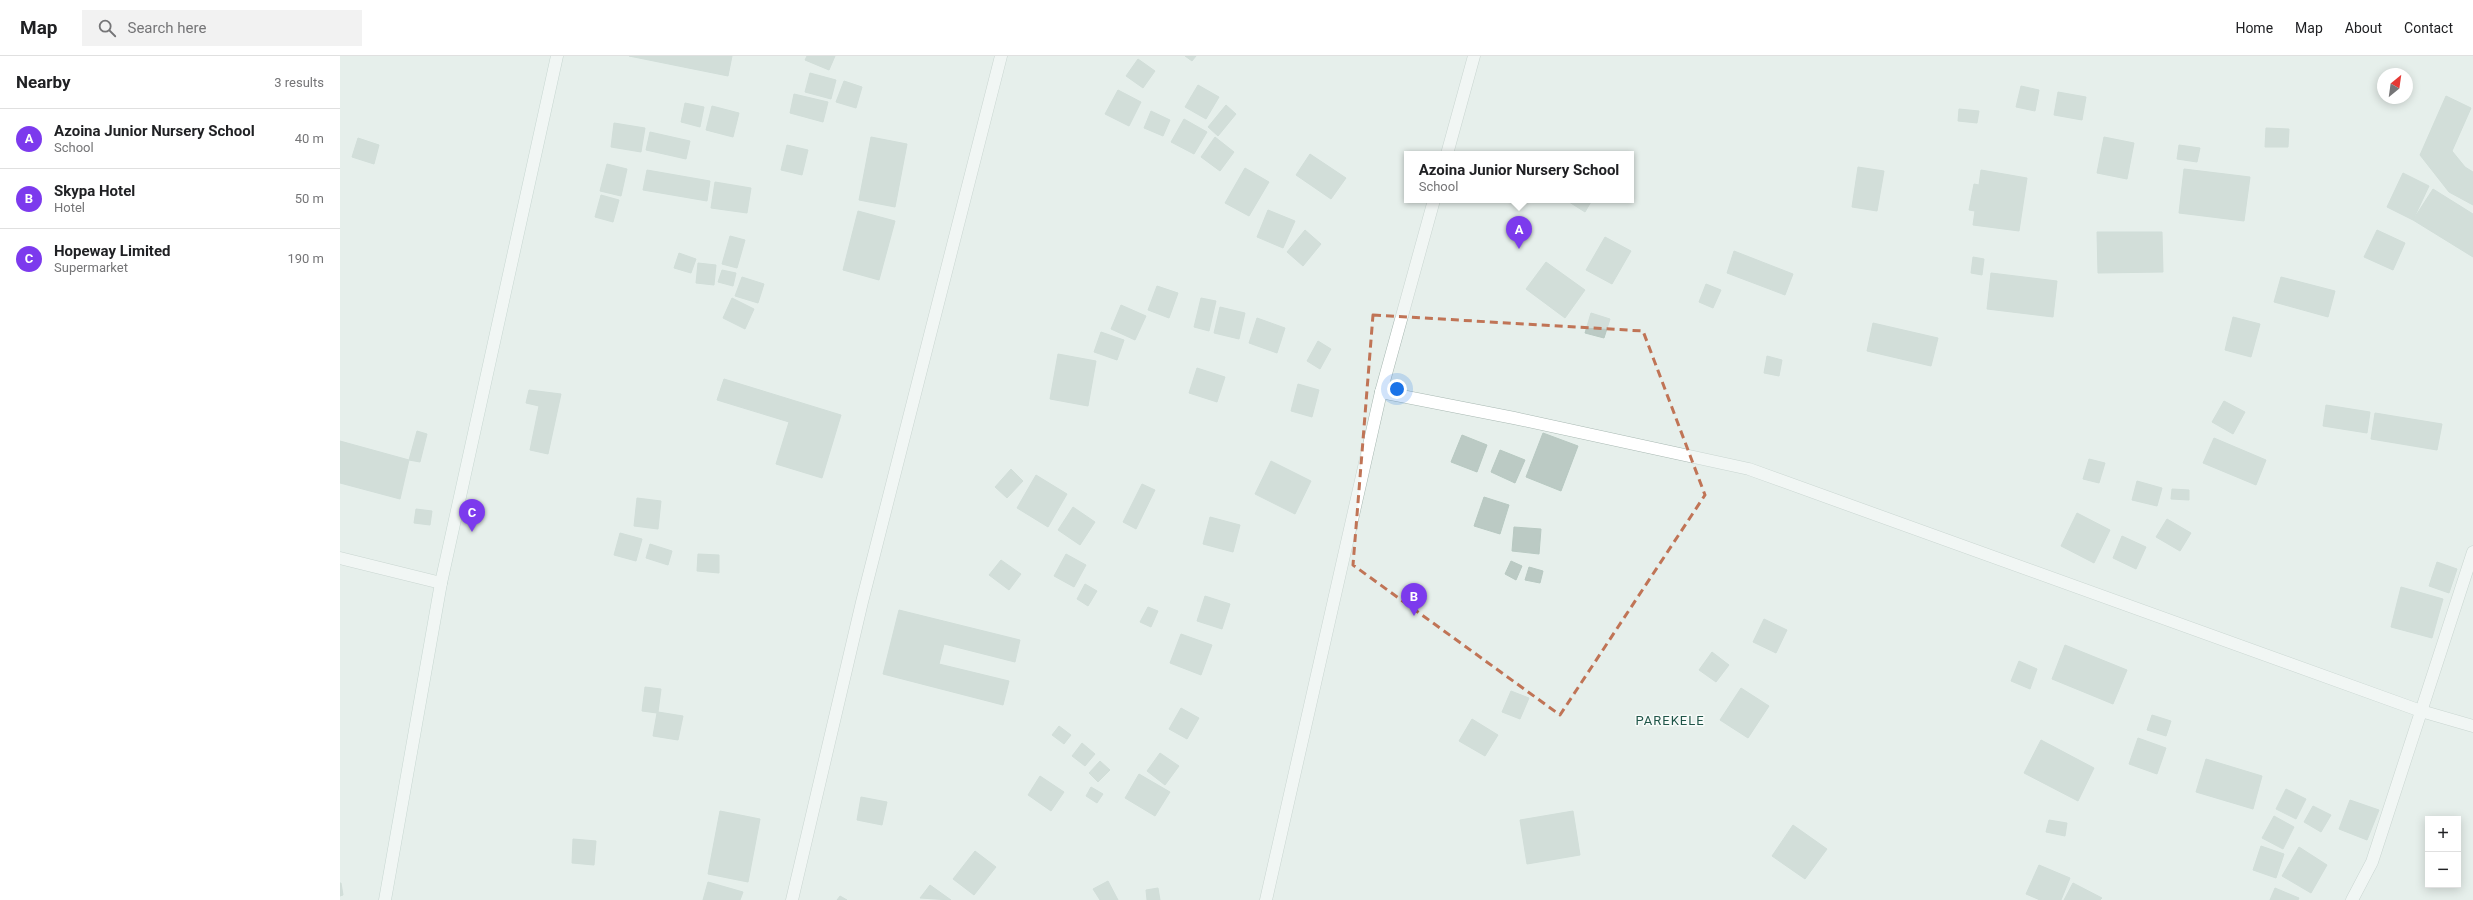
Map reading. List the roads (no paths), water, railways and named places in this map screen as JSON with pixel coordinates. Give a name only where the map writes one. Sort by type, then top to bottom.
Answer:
[{"type":"street","points":[[385,900],[441,583],[557,56]]},
{"type":"street","points":[[792,900],[862,602],[1001,56]]},
{"type":"street","points":[[1448,151],[1474,56]]},
{"type":"street","points":[[1266,900],[1381,392],[1433,203]]},
{"type":"street","points":[[1381,392],[1514,418],[1749,469],[2420,711],[2473,726]]},
{"type":"street","points":[[2352,900],[2372,862],[2473,552]]},
{"type":"street","points":[[340,558],[441,583]]},
{"type":"place","name":"Azoina Junior Nursery School","points":[[1519,249]]},
{"type":"place","name":"Hopeway Limited","points":[[472,532]]},
{"type":"place","name":"Skypa Hotel","points":[[1414,616]]},
{"type":"district","name":"PAREKELE","points":[[1670,720]]}]
